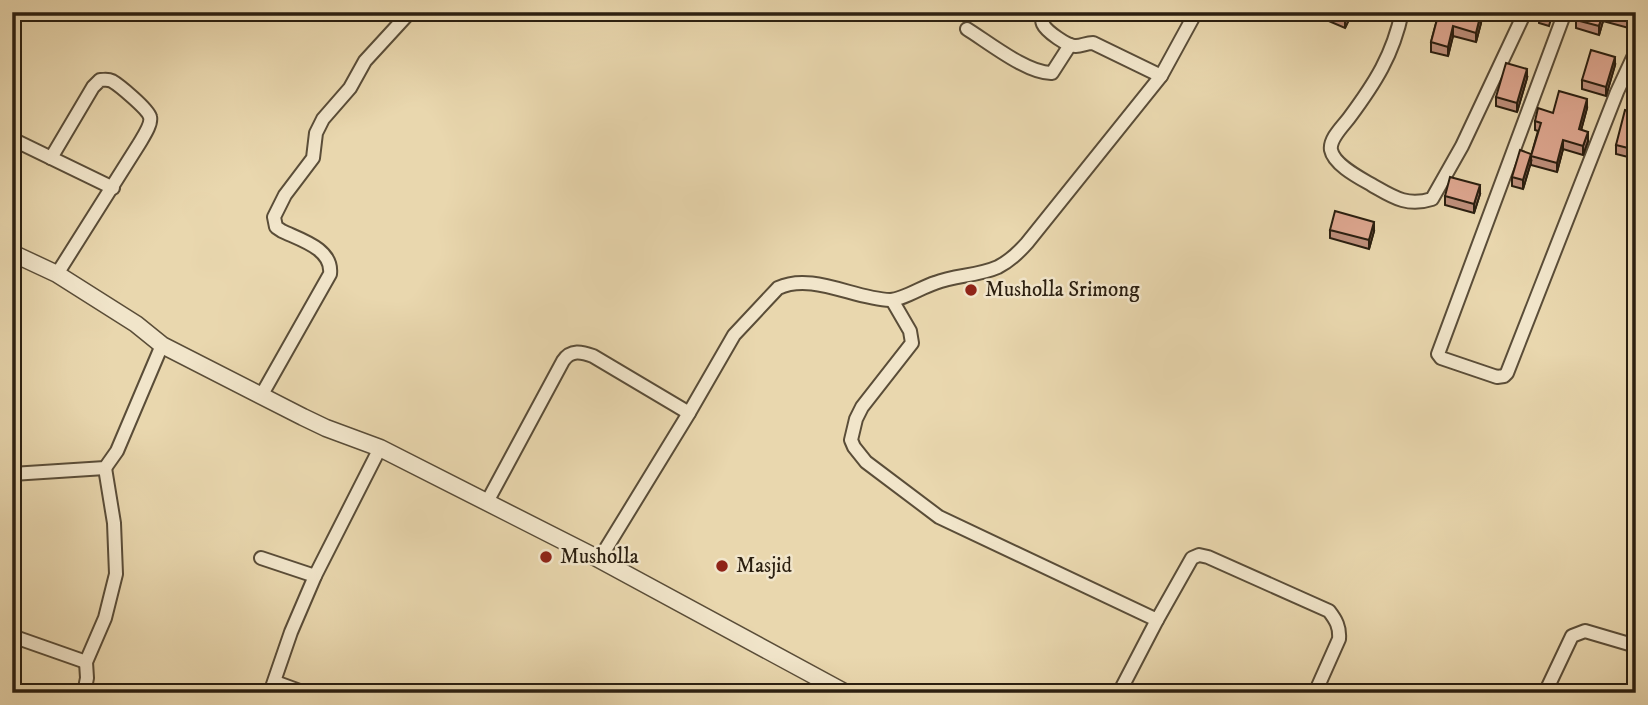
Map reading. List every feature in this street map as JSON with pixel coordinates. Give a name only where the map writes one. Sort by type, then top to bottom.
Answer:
[{"type":"street","points":[[261,396],[331,270],[329,259],[320,250],[276,227],[274,216],[285,195],[313,158],[316,133],[323,119],[350,88],[365,61],[410,12]]},
{"type":"street","points":[[1042,12],[1043,24],[1047,30],[1070,45],[1093,43],[1161,76]]},
{"type":"street","points":[[599,560],[734,335],[778,288],[787,284],[805,283],[892,300],[937,282],[999,266],[1017,255],[1161,76],[1196,12]]},
{"type":"street","points":[[1402,12],[1393,47],[1373,85],[1336,135],[1331,150],[1338,162],[1354,175],[1399,200],[1414,202],[1432,199],[1473,125],[1500,61],[1525,12]]},
{"type":"street","points":[[1565,12],[1438,354],[1441,358],[1497,377],[1507,373],[1617,92],[1636,51]]},
{"type":"street","points":[[967,29],[1030,69],[1045,73],[1052,73],[1070,45]]},
{"type":"street","points":[[51,158],[93,87],[100,80],[110,79],[134,99],[151,119],[113,188],[57,274]]},
{"type":"street","points":[[12,139],[113,188]]},
{"type":"street","points":[[12,253],[57,274],[136,324],[162,345],[326,428],[380,448],[487,502],[599,560],[822,687],[846,693]]},
{"type":"street","points":[[892,300],[910,331],[912,343],[862,407],[856,419],[851,440],[866,462],[939,517],[1157,620]]},
{"type":"street","points":[[84,693],[86,662],[105,618],[116,574],[114,523],[105,468],[117,451],[162,345]]},
{"type":"street","points":[[487,502],[566,356],[582,352],[593,356],[689,413]]},
{"type":"street","points":[[305,693],[272,688],[314,576],[380,448]]},
{"type":"street","points":[[12,474],[105,468]]},
{"type":"street","points":[[1119,693],[1192,558],[1199,555],[1328,611],[1340,630],[1339,639],[1315,693]]},
{"type":"street","points":[[261,558],[314,576]]},
{"type":"street","points":[[1545,693],[1572,636],[1584,631],[1636,646]]},
{"type":"street","points":[[12,636],[86,662]]},
{"type":"building","points":[[1329,12],[1349,12],[1345,20]]},
{"type":"building","points":[[1439,12],[1481,13],[1476,33],[1453,26],[1448,47],[1431,42]]},
{"type":"building","points":[[1540,12],[1551,12],[1549,21],[1539,18]]},
{"type":"building","points":[[1578,12],[1603,12],[1599,26],[1576,20]]},
{"type":"building","points":[[1604,12],[1636,12],[1636,21]]},
{"type":"building","points":[[1591,50],[1615,57],[1606,87],[1582,80]]},
{"type":"building","points":[[1506,63],[1527,69],[1517,103],[1496,97]]},
{"type":"building","points":[[1559,91],[1587,99],[1579,129],[1588,132],[1583,146],[1563,140],[1557,163],[1531,156],[1541,123],[1535,121],[1538,108],[1553,113]]},
{"type":"building","points":[[1625,110],[1636,113],[1636,150],[1616,145]]},
{"type":"building","points":[[1520,150],[1531,154],[1523,180],[1512,177]]},
{"type":"building","points":[[1450,177],[1480,185],[1474,204],[1445,196]]},
{"type":"building","points":[[1335,211],[1374,222],[1369,240],[1330,230]]},
{"type":"place","name":"Musholla Srimong","points":[[971,290]]},
{"type":"place","name":"Musholla","points":[[546,557]]},
{"type":"place","name":"Masjid","points":[[722,566]]}]
